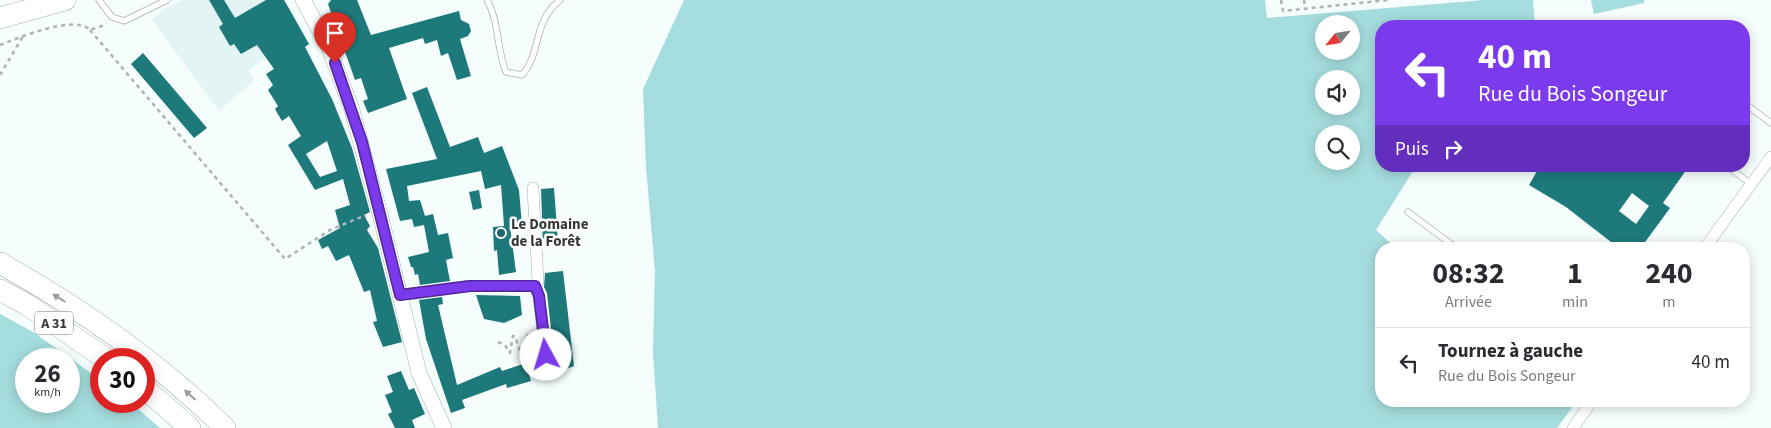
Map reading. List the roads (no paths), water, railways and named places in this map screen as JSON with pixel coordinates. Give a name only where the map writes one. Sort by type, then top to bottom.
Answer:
[{"type":"highway","points":[[0,18],[61,1]]},
{"type":"highway","name":"A 31","points":[[0,263],[107,329],[181,387],[225,428]]},
{"type":"highway","name":"A 31","points":[[0,290],[26,304],[90,348]]},
{"type":"highway","points":[[155,398],[190,428]]},
{"type":"street","points":[[303,0],[329,48],[352,110],[419,373],[444,428]]},
{"type":"street","points":[[1709,242],[1771,158]]},
{"type":"street","points":[[533,188],[538,282],[535,286]]},
{"type":"street","points":[[400,295],[470,286],[535,286]]},
{"type":"street","points":[[535,286],[539,296],[547,371]]},
{"type":"street","points":[[1573,428],[1588,407]]},
{"type":"lane","points":[[99,0],[106,11],[118,20],[124,21],[167,0]]},
{"type":"lane","points":[[487,0],[494,13],[500,58],[506,72],[522,75],[531,64],[538,31],[548,13],[560,0]]},
{"type":"lane","points":[[1750,107],[1771,123]]},
{"type":"lane","points":[[1735,172],[1752,184]]},
{"type":"lane","points":[[1408,212],[1449,242]]},
{"type":"place","name":"Le Domaine de la Forêt","points":[[501,233]]}]
